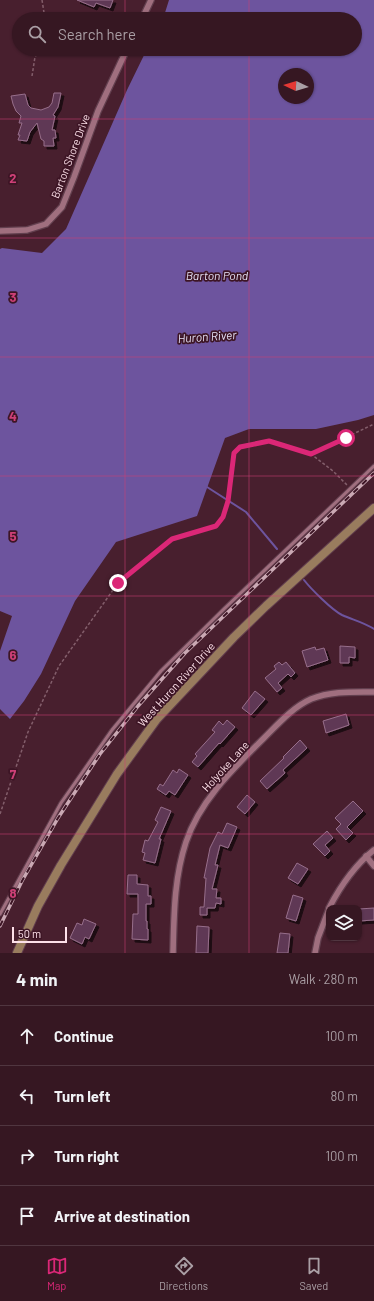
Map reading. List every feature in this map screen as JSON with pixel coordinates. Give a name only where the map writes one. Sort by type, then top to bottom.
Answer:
[{"type":"street","points":[[145,12],[151,0]]},
{"type":"street","name":"Barton Shore Drive","points":[[0,231],[27,230],[46,224],[62,207],[98,111],[124,56]]},
{"type":"street","name":"West Huron River Drive","points":[[17,953],[38,906],[61,865],[117,774],[157,719],[245,627],[374,508]]},
{"type":"street","name":"Holyoke Lane","points":[[173,953],[175,890],[180,863],[187,840],[198,815],[215,790],[243,758],[287,716],[310,700],[326,694],[342,692],[374,692]]},
{"type":"street","points":[[331,905],[345,881],[366,856],[374,850]]},
{"type":"street","points":[[366,856],[374,866]]},
{"type":"street","points":[[315,953],[318,938],[326,916]]},
{"type":"lane","points":[[0,914],[61,803],[112,730],[161,671],[374,466]]},
{"type":"path","points":[[42,0],[44,12]]},
{"type":"path","points":[[32,76],[36,56]]},
{"type":"path","points":[[311,454],[374,424]]},
{"type":"path","points":[[0,814],[28,732],[59,666],[118,583],[172,539],[216,526],[223,517],[228,501],[234,453],[240,447],[269,441],[311,454],[333,471],[350,489]]},
{"type":"water","name":"Barton Pond","points":[[169,0],[374,0],[374,415],[316,429],[249,429],[225,438],[197,516],[116,542],[75,601],[41,674],[24,701],[10,719],[0,709],[0,651],[12,616],[0,611],[0,249],[42,253],[66,229],[127,90],[144,56],[362,56],[362,12],[165,12]]},
{"type":"building","points":[[77,0],[113,0],[110,8],[96,3],[94,7]]},
{"type":"building","points":[[54,93],[61,93],[58,107],[53,115],[55,116],[52,130],[55,130],[56,138],[53,138],[54,146],[44,146],[44,141],[41,139],[37,123],[30,132],[27,141],[18,140],[22,123],[19,123],[21,116],[16,111],[11,96],[25,94],[28,105],[31,108],[41,110],[49,107],[52,103]]},
{"type":"building","points":[[340,646],[355,647],[355,658],[349,657],[349,663],[340,663]]},
{"type":"building","points":[[315,647],[316,650],[324,648],[328,660],[307,667],[302,651]]},
{"type":"building","points":[[279,662],[282,665],[286,662],[295,673],[291,677],[288,674],[278,683],[282,688],[277,692],[265,678],[276,669],[274,666]]},
{"type":"building","points":[[255,691],[265,699],[251,715],[242,708]]},
{"type":"building","points":[[346,714],[349,725],[326,733],[323,721]]},
{"type":"building","points":[[227,720],[235,727],[198,767],[192,762],[197,756],[195,754],[215,732],[212,730],[219,721],[223,725]]},
{"type":"building","points":[[300,740],[307,748],[283,770],[285,773],[267,789],[260,781]]},
{"type":"building","points":[[179,769],[188,775],[175,795],[169,791],[166,795],[157,789],[160,784],[163,786],[173,770],[177,773]]},
{"type":"building","points":[[247,795],[255,802],[245,814],[237,807]]},
{"type":"building","points":[[353,801],[363,811],[347,827],[353,833],[346,840],[336,829],[341,824],[335,818]]},
{"type":"building","points":[[161,807],[171,811],[159,839],[161,839],[155,863],[143,860],[145,853],[142,852],[145,840],[148,841],[158,822],[155,820]]},
{"type":"building","points":[[227,823],[237,827],[228,848],[220,845],[215,865],[218,865],[212,889],[217,889],[216,898],[221,898],[221,904],[216,903],[215,908],[207,908],[207,915],[200,915],[200,907],[204,907],[206,878],[204,878],[210,848],[218,832],[222,834]]},
{"type":"building","points":[[327,831],[333,838],[325,845],[330,851],[325,856],[313,844]]},
{"type":"building","points":[[297,863],[308,869],[298,884],[288,878]]},
{"type":"building","points":[[128,875],[137,875],[137,884],[148,885],[148,896],[151,896],[151,904],[146,904],[148,940],[132,939],[133,914],[138,914],[138,894],[127,894]]},
{"type":"building","points":[[293,895],[303,898],[296,921],[286,918]]},
{"type":"building","points":[[374,908],[374,920],[362,921],[362,909]]},
{"type":"building","points":[[84,919],[96,924],[89,939],[85,937],[82,944],[70,938],[77,923],[82,925]]},
{"type":"building","points":[[197,926],[209,927],[208,953],[196,953]]},
{"type":"building","points":[[280,933],[290,934],[288,953],[277,953]]},
{"type":"waterway","points":[[207,487],[246,512],[277,549]]},
{"type":"waterway","points":[[304,580],[311,589],[333,609],[342,615],[374,629]]},
{"type":"railway","points":[[0,926],[22,881],[58,818],[100,754],[138,706],[185,653],[374,473]]},
{"type":"route","points":[[118,583],[172,539],[216,526],[223,517],[228,501],[234,453],[240,447],[269,441],[311,454],[346,438]]},
{"type":"water label","name":"Huron River","points":[[207,336]]}]
